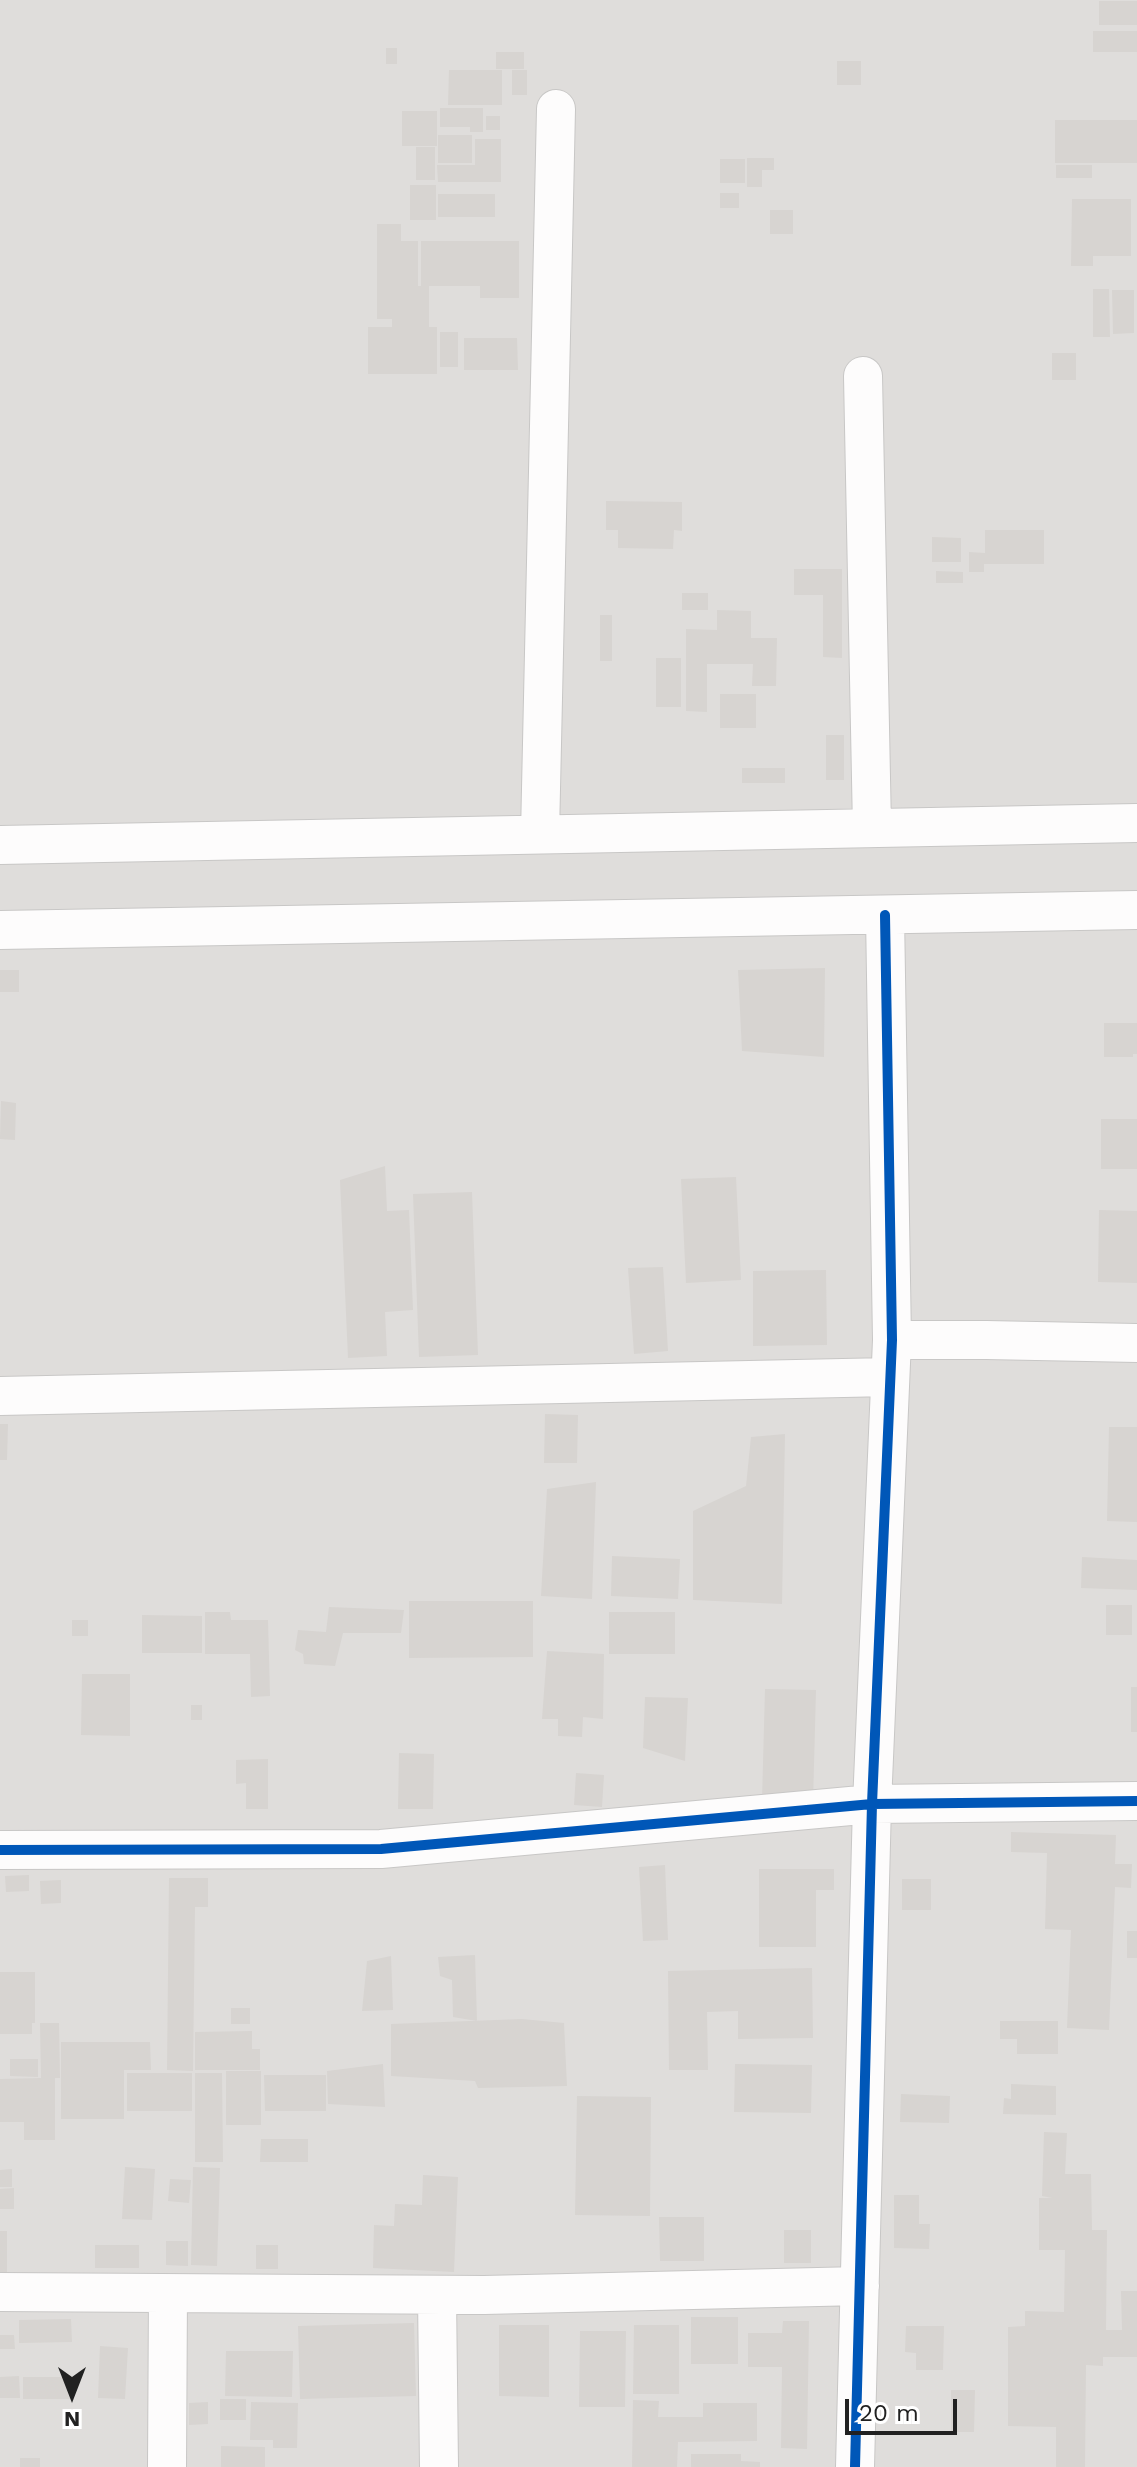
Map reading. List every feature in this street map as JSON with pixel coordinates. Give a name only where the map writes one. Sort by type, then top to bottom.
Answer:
[{"type":"street","points":[[540,834],[556,109]]},
{"type":"street","points":[[863,376],[872,828]]},
{"type":"street","points":[[0,845],[1137,823]]},
{"type":"street","points":[[0,930],[1137,910]]},
{"type":"street","points":[[855,2467],[872,1804],[891,1359],[885,915]]},
{"type":"street","points":[[0,1396],[891,1359],[1137,1343]]},
{"type":"street","points":[[0,1850],[381,1849],[872,1804],[1137,1801]]},
{"type":"street","points":[[0,2292],[437,2295],[860,2286]]},
{"type":"street","points":[[167,2467],[168,2294]]},
{"type":"street","points":[[437,2295],[439,2467]]},
{"type":"shaded area","points":[[0,0],[1137,0],[1137,2467],[0,2467]]},
{"type":"building","points":[[1099,1],[1137,1],[1137,25],[1099,25]]},
{"type":"building","points":[[1093,31],[1137,31],[1137,52],[1093,52]]},
{"type":"building","points":[[386,48],[397,48],[397,64],[386,64]]},
{"type":"building","points":[[496,52],[524,52],[524,69],[496,69]]},
{"type":"building","points":[[837,61],[861,61],[861,85],[837,85]]},
{"type":"building","points":[[449,70],[502,70],[502,105],[448,105]]},
{"type":"building","points":[[512,70],[527,70],[527,95],[512,95]]},
{"type":"building","points":[[440,108],[483,108],[483,132],[470,132],[470,127],[440,127]]},
{"type":"building","points":[[402,111],[437,111],[437,146],[402,146]]},
{"type":"building","points":[[486,116],[500,116],[500,130],[486,130]]},
{"type":"building","points":[[1055,120],[1137,120],[1137,163],[1055,163]]},
{"type":"building","points":[[438,135],[472,135],[472,163],[438,163]]},
{"type":"building","points":[[475,139],[501,139],[501,182],[438,182],[437,165],[475,165]]},
{"type":"building","points":[[416,147],[435,147],[435,180],[416,180]]},
{"type":"building","points":[[747,158],[774,158],[774,170],[762,170],[762,187],[747,187]]},
{"type":"building","points":[[720,159],[745,159],[745,183],[720,183]]},
{"type":"building","points":[[1056,165],[1092,165],[1092,178],[1056,178]]},
{"type":"building","points":[[410,185],[436,185],[436,220],[410,220]]},
{"type":"building","points":[[720,193],[739,193],[739,208],[720,208]]},
{"type":"building","points":[[438,194],[495,194],[495,217],[438,217]]},
{"type":"building","points":[[1072,199],[1131,199],[1131,256],[1093,256],[1093,266],[1071,266]]},
{"type":"building","points":[[770,210],[793,210],[793,234],[770,234]]},
{"type":"building","points":[[377,224],[401,224],[401,241],[418,241],[418,286],[421,286],[421,241],[519,241],[519,298],[480,298],[480,286],[429,286],[429,327],[437,327],[437,374],[368,374],[368,327],[392,327],[392,319],[377,319]]},
{"type":"building","points":[[1093,289],[1109,289],[1110,337],[1093,337]]},
{"type":"building","points":[[1112,290],[1134,290],[1134,333],[1113,334]]},
{"type":"building","points":[[440,332],[458,332],[458,367],[440,367]]},
{"type":"building","points":[[464,338],[517,338],[518,370],[464,370]]},
{"type":"building","points":[[1052,353],[1076,353],[1076,380],[1052,380]]},
{"type":"building","points":[[606,501],[682,502],[682,531],[674,530],[673,549],[618,548],[618,530],[606,530]]},
{"type":"building","points":[[985,530],[1044,530],[1044,564],[984,564],[984,572],[969,572],[969,552],[985,553]]},
{"type":"building","points":[[932,537],[961,538],[961,562],[932,562]]},
{"type":"building","points":[[794,569],[842,569],[842,658],[823,657],[823,595],[794,595]]},
{"type":"building","points":[[936,571],[963,572],[963,583],[936,583]]},
{"type":"building","points":[[682,593],[708,593],[708,610],[682,610]]},
{"type":"building","points":[[717,610],[751,611],[751,638],[777,638],[776,686],[752,686],[753,664],[707,664],[707,712],[686,711],[686,629],[717,630]]},
{"type":"building","points":[[600,615],[612,615],[612,661],[600,661]]},
{"type":"building","points":[[656,658],[681,658],[681,707],[656,707]]},
{"type":"building","points":[[720,694],[756,694],[756,728],[720,728]]},
{"type":"building","points":[[826,735],[844,735],[844,780],[826,780]]},
{"type":"building","points":[[742,768],[785,768],[785,783],[742,783]]},
{"type":"building","points":[[825,968],[824,1057],[742,1051],[738,970]]},
{"type":"building","points":[[0,970],[19,970],[19,992],[0,992]]},
{"type":"building","points":[[1104,1023],[1137,1023],[1137,1054],[1133,1057],[1104,1057]]},
{"type":"building","points":[[1,1101],[16,1103],[15,1140],[0,1139]]},
{"type":"building","points":[[1101,1119],[1137,1119],[1137,1169],[1101,1169]]},
{"type":"building","points":[[385,1166],[387,1211],[409,1210],[413,1310],[385,1312],[387,1356],[348,1358],[340,1180]]},
{"type":"building","points":[[736,1177],[741,1280],[686,1283],[681,1179]]},
{"type":"building","points":[[472,1192],[478,1355],[419,1357],[413,1194]]},
{"type":"building","points":[[1099,1210],[1137,1211],[1137,1283],[1098,1282]]},
{"type":"building","points":[[663,1267],[668,1351],[634,1354],[628,1268]]},
{"type":"building","points":[[826,1270],[827,1345],[753,1346],[753,1271]]},
{"type":"building","points":[[545,1414],[578,1415],[577,1463],[544,1463]]},
{"type":"building","points":[[0,1424],[8,1424],[7,1460],[0,1460]]},
{"type":"building","points":[[1109,1427],[1137,1427],[1137,1522],[1107,1521]]},
{"type":"building","points":[[785,1434],[782,1604],[693,1600],[693,1511],[746,1486],[751,1437]]},
{"type":"building","points":[[596,1482],[592,1599],[541,1596],[547,1489]]},
{"type":"building","points":[[612,1556],[680,1559],[678,1599],[611,1596]]},
{"type":"building","points":[[1082,1557],[1137,1560],[1137,1590],[1081,1588]]},
{"type":"building","points":[[409,1601],[533,1601],[533,1657],[409,1658]]},
{"type":"building","points":[[1106,1605],[1132,1605],[1132,1635],[1106,1635]]},
{"type":"building","points":[[329,1607],[404,1610],[401,1633],[343,1633],[335,1666],[304,1664],[303,1654],[295,1650],[298,1630],[326,1632]]},
{"type":"building","points":[[205,1612],[230,1612],[231,1620],[268,1620],[270,1696],[251,1697],[250,1654],[205,1654]]},
{"type":"building","points":[[609,1612],[675,1612],[675,1654],[609,1654]]},
{"type":"building","points":[[142,1615],[202,1616],[202,1653],[142,1653]]},
{"type":"building","points":[[72,1620],[88,1620],[88,1636],[72,1636]]},
{"type":"building","points":[[547,1651],[604,1654],[603,1719],[583,1717],[582,1737],[558,1736],[558,1719],[542,1719]]},
{"type":"building","points":[[82,1674],[130,1674],[130,1736],[81,1735]]},
{"type":"building","points":[[1131,1687],[1137,1687],[1137,1732],[1131,1732]]},
{"type":"building","points":[[765,1689],[816,1690],[813,1802],[762,1800]]},
{"type":"building","points":[[645,1697],[688,1698],[685,1761],[643,1748]]},
{"type":"building","points":[[191,1705],[202,1705],[202,1720],[191,1720]]},
{"type":"building","points":[[399,1753],[434,1754],[433,1809],[398,1809]]},
{"type":"building","points":[[268,1759],[268,1809],[246,1809],[246,1783],[236,1784],[236,1760]]},
{"type":"building","points":[[576,1773],[604,1775],[602,1807],[574,1805]]},
{"type":"building","points":[[1011,1832],[1116,1835],[1115,1864],[1132,1864],[1131,1888],[1115,1887],[1109,2030],[1067,2028],[1071,1930],[1045,1929],[1047,1853],[1011,1852]]},
{"type":"building","points":[[665,1865],[668,1940],[643,1941],[639,1867]]},
{"type":"building","points":[[759,1869],[834,1869],[834,1890],[816,1890],[816,1947],[759,1947]]},
{"type":"building","points":[[29,1875],[29,1891],[6,1892],[5,1876]]},
{"type":"building","points":[[169,1878],[208,1878],[208,1907],[195,1907],[193,2071],[167,2070]]},
{"type":"building","points":[[902,1879],[931,1879],[931,1910],[902,1910]]},
{"type":"building","points":[[61,1880],[61,1903],[41,1904],[40,1881]]},
{"type":"building","points":[[1127,1931],[1137,1931],[1137,1958],[1127,1958]]},
{"type":"building","points":[[475,1955],[477,2021],[453,2017],[452,1980],[440,1976],[438,1957]]},
{"type":"building","points":[[391,1956],[393,2010],[362,2011],[367,1961]]},
{"type":"building","points":[[812,1968],[813,2038],[738,2039],[738,2011],[707,2012],[708,2070],[669,2070],[668,1971]]},
{"type":"building","points":[[0,1972],[35,1972],[35,2023],[32,2023],[32,2034],[0,2034]]},
{"type":"building","points":[[231,2008],[250,2008],[250,2024],[231,2024]]},
{"type":"building","points":[[522,2019],[564,2023],[567,2086],[478,2088],[475,2081],[391,2076],[391,2024]]},
{"type":"building","points":[[1000,2021],[1058,2021],[1058,2054],[1017,2054],[1017,2039],[1000,2039]]},
{"type":"building","points":[[40,2023],[59,2023],[60,2078],[55,2078],[55,2140],[24,2140],[24,2122],[0,2122],[0,2079],[41,2078]]},
{"type":"building","points":[[252,2031],[252,2049],[260,2049],[260,2070],[195,2070],[195,2032]]},
{"type":"building","points":[[61,2042],[150,2042],[151,2070],[124,2070],[124,2119],[61,2119]]},
{"type":"building","points":[[10,2059],[38,2059],[38,2077],[10,2076]]},
{"type":"building","points":[[383,2064],[385,2107],[328,2104],[327,2071]]},
{"type":"building","points":[[735,2064],[812,2065],[811,2113],[734,2112]]},
{"type":"building","points":[[226,2071],[261,2071],[261,2125],[226,2125]]},
{"type":"building","points":[[127,2073],[192,2073],[192,2111],[127,2111]]},
{"type":"building","points":[[195,2073],[222,2073],[223,2162],[195,2162]]},
{"type":"building","points":[[264,2075],[326,2075],[326,2111],[265,2111]]},
{"type":"building","points":[[1011,2084],[1056,2086],[1056,2115],[1003,2114],[1004,2098],[1011,2099]]},
{"type":"building","points":[[901,2094],[950,2096],[949,2123],[900,2122]]},
{"type":"building","points":[[577,2096],[651,2097],[650,2216],[575,2215]]},
{"type":"building","points":[[1044,2132],[1067,2133],[1065,2174],[1091,2174],[1092,2230],[1107,2230],[1106,2330],[1122,2330],[1121,2291],[1137,2291],[1137,2357],[1103,2357],[1103,2366],[1086,2365],[1085,2467],[1056,2467],[1056,2427],[1008,2426],[1008,2327],[1025,2326],[1025,2311],[1064,2312],[1065,2250],[1039,2250],[1039,2198],[1052,2198],[1042,2196]]},
{"type":"building","points":[[261,2139],[308,2139],[308,2162],[260,2162]]},
{"type":"building","points":[[125,2167],[155,2169],[152,2220],[122,2219]]},
{"type":"building","points":[[193,2167],[220,2168],[217,2266],[191,2265]]},
{"type":"building","points":[[12,2169],[12,2187],[0,2187],[0,2170]]},
{"type":"building","points":[[423,2175],[458,2177],[454,2272],[373,2268],[374,2225],[394,2226],[395,2204],[422,2205]]},
{"type":"building","points":[[170,2179],[191,2180],[189,2203],[168,2201]]},
{"type":"building","points":[[14,2188],[14,2209],[0,2209],[0,2189]]},
{"type":"building","points":[[894,2195],[919,2195],[919,2224],[930,2224],[929,2249],[894,2248]]},
{"type":"building","points":[[659,2217],[704,2217],[704,2261],[660,2261]]},
{"type":"building","points":[[784,2230],[811,2230],[811,2263],[784,2263]]},
{"type":"building","points":[[0,2231],[7,2231],[7,2276],[0,2276]]},
{"type":"building","points":[[166,2241],[188,2241],[188,2266],[166,2265]]},
{"type":"building","points":[[95,2245],[139,2245],[139,2268],[95,2268]]},
{"type":"building","points":[[256,2245],[278,2245],[278,2269],[256,2269]]},
{"type":"building","points":[[691,2317],[738,2317],[738,2364],[691,2364]]},
{"type":"building","points":[[71,2319],[72,2342],[19,2343],[19,2320]]},
{"type":"building","points":[[783,2321],[809,2321],[807,2449],[781,2448],[782,2367],[748,2367],[748,2333],[782,2333]]},
{"type":"building","points":[[414,2323],[416,2396],[300,2399],[298,2326]]},
{"type":"building","points":[[499,2325],[549,2325],[549,2397],[499,2396]]},
{"type":"building","points":[[634,2325],[679,2325],[679,2394],[633,2394]]},
{"type":"building","points":[[906,2326],[944,2326],[943,2370],[916,2370],[916,2353],[905,2352]]},
{"type":"building","points":[[580,2331],[626,2331],[625,2407],[579,2407]]},
{"type":"building","points":[[0,2335],[14,2335],[15,2349],[0,2349]]},
{"type":"building","points":[[100,2346],[128,2348],[125,2399],[98,2398]]},
{"type":"building","points":[[226,2351],[293,2351],[292,2397],[225,2396]]},
{"type":"building","points":[[19,2376],[20,2398],[0,2398],[0,2377]]},
{"type":"building","points":[[23,2377],[70,2377],[70,2399],[23,2399]]},
{"type":"building","points":[[951,2390],[975,2390],[974,2432],[951,2432]]},
{"type":"building","points":[[220,2399],[246,2399],[246,2420],[220,2420]]},
{"type":"building","points":[[633,2400],[659,2401],[658,2417],[703,2417],[703,2403],[757,2403],[757,2441],[678,2442],[677,2467],[632,2467]]},
{"type":"building","points":[[208,2402],[208,2424],[189,2425],[189,2403]]},
{"type":"building","points":[[251,2402],[298,2403],[297,2448],[273,2448],[273,2440],[250,2440]]},
{"type":"building","points":[[221,2446],[265,2447],[265,2467],[221,2467]]},
{"type":"building","points":[[691,2454],[741,2454],[741,2461],[760,2462],[760,2467],[691,2467]]},
{"type":"building","points":[[20,2458],[40,2458],[40,2467],[20,2467]]},
{"type":"cycle path","points":[[855,2467],[872,1804],[892,1340],[885,915]]},
{"type":"cycle path","points":[[0,1850],[381,1849],[872,1804],[1137,1801]]}]
